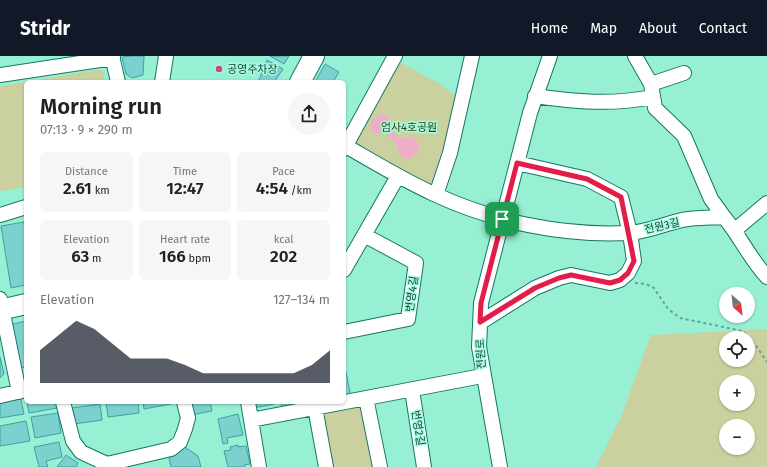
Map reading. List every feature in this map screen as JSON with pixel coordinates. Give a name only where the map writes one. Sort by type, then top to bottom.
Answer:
[{"type":"street","points":[[162,80],[166,56]]},
{"type":"street","points":[[301,80],[314,56]]},
{"type":"street","points":[[346,144],[395,56]]},
{"type":"street","points":[[436,195],[450,153],[472,56]]},
{"type":"street","name":"전원로","points":[[500,467],[482,376],[479,347],[481,303],[535,96],[550,56]]},
{"type":"street","points":[[635,56],[652,91],[655,108],[684,136],[711,199],[735,230],[760,269],[767,277]]},
{"type":"street","points":[[0,75],[113,57],[118,80]]},
{"type":"street","points":[[535,96],[576,102],[629,102],[684,73]]},
{"type":"street","points":[[346,147],[398,176],[436,195],[502,219]]},
{"type":"street","points":[[480,322],[535,288],[559,278],[571,275],[610,283],[623,278],[628,273],[634,261],[630,233],[621,197],[587,179],[517,163]]},
{"type":"street","points":[[346,266],[398,176]]},
{"type":"street","points":[[735,230],[767,203]]},
{"type":"street","points":[[0,215],[4,212],[24,207]]},
{"type":"street","name":"전원3길","points":[[502,219],[572,232],[630,233],[662,226],[680,220],[724,217]]},
{"type":"street","name":"번영4길","points":[[346,332],[408,319],[416,263],[364,235]]},
{"type":"street","points":[[0,396],[22,391],[0,306],[24,304]]},
{"type":"street","points":[[346,401],[412,390],[482,376]]},
{"type":"street","name":"번영2길","points":[[412,390],[424,467]]},
{"type":"street","points":[[366,398],[380,467]]},
{"type":"street","points":[[64,404],[73,441],[82,452],[107,464],[134,462],[171,450],[180,442],[188,418],[184,404]]},
{"type":"street","points":[[248,404],[259,467]]},
{"type":"street","points":[[251,420],[315,405],[322,466]]},
{"type":"path","points":[[623,278],[654,288],[668,309],[680,318],[743,331],[755,344],[767,362]]},
{"type":"green space","name":"엄사4호공원","points":[[393,59],[442,85],[461,101],[436,195],[347,146]]},
{"type":"green space","points":[[102,69],[105,80],[36,80]]},
{"type":"green space","points":[[24,82],[24,187],[0,191],[0,86]]},
{"type":"green space","points":[[767,329],[767,467],[596,467],[621,417],[651,335],[719,331],[719,367],[755,367],[755,331],[728,331]]},
{"type":"green space","points":[[366,398],[380,467],[326,467],[315,408],[335,404],[346,404],[346,402]]},
{"type":"shaded area","points":[[381,114],[388,116],[391,123],[391,130],[398,138],[413,137],[419,143],[418,152],[410,159],[399,155],[396,143],[386,134],[375,134],[370,129],[372,120]]},
{"type":"building","points":[[144,56],[143,75],[132,78],[126,74],[122,57]]},
{"type":"building","points":[[270,56],[289,56],[284,64]]},
{"type":"building","points":[[267,60],[283,69],[275,80],[259,80]]},
{"type":"building","points":[[325,64],[339,72],[334,80],[316,80]]},
{"type":"building","points":[[24,222],[24,285],[11,288],[1,226]]},
{"type":"building","points":[[24,321],[24,367],[19,368],[9,325]]},
{"type":"building","points":[[0,357],[4,374],[0,378]]},
{"type":"building","points":[[346,372],[351,397],[346,398]]},
{"type":"building","points":[[18,398],[21,400],[24,414],[0,418],[0,402]]},
{"type":"building","points":[[27,404],[56,404],[57,408],[29,413]]},
{"type":"building","points":[[100,404],[102,420],[74,424],[72,408]]},
{"type":"building","points":[[106,404],[138,404],[139,413],[108,417]]},
{"type":"building","points":[[143,404],[171,404],[144,409]]},
{"type":"building","points":[[189,404],[210,404],[212,411],[191,415]]},
{"type":"building","points":[[253,404],[274,404],[254,408]]},
{"type":"building","points":[[281,404],[298,404],[282,407]]},
{"type":"building","points":[[58,413],[61,433],[35,438],[31,417]]},
{"type":"building","points":[[238,414],[243,435],[227,438],[228,443],[223,444],[218,419]]},
{"type":"building","points":[[26,421],[30,441],[0,446],[0,426]]},
{"type":"building","points":[[59,442],[62,457],[46,461],[48,467],[39,467],[34,447]]},
{"type":"building","points":[[238,445],[238,447],[246,446],[250,464],[244,465],[245,467],[228,467],[224,451],[231,450],[230,447]]},
{"type":"building","points":[[185,447],[198,456],[201,467],[171,467],[169,458]]},
{"type":"building","points":[[66,455],[78,463],[76,467],[57,467]]},
{"type":"place","name":"공영주차장","points":[[219,69]]},
{"type":"route","points":[[517,163],[587,179],[621,197],[630,233],[634,261],[628,273],[620,280],[610,283],[571,275],[559,278],[535,288],[480,322],[481,303],[502,219],[517,163]]}]
